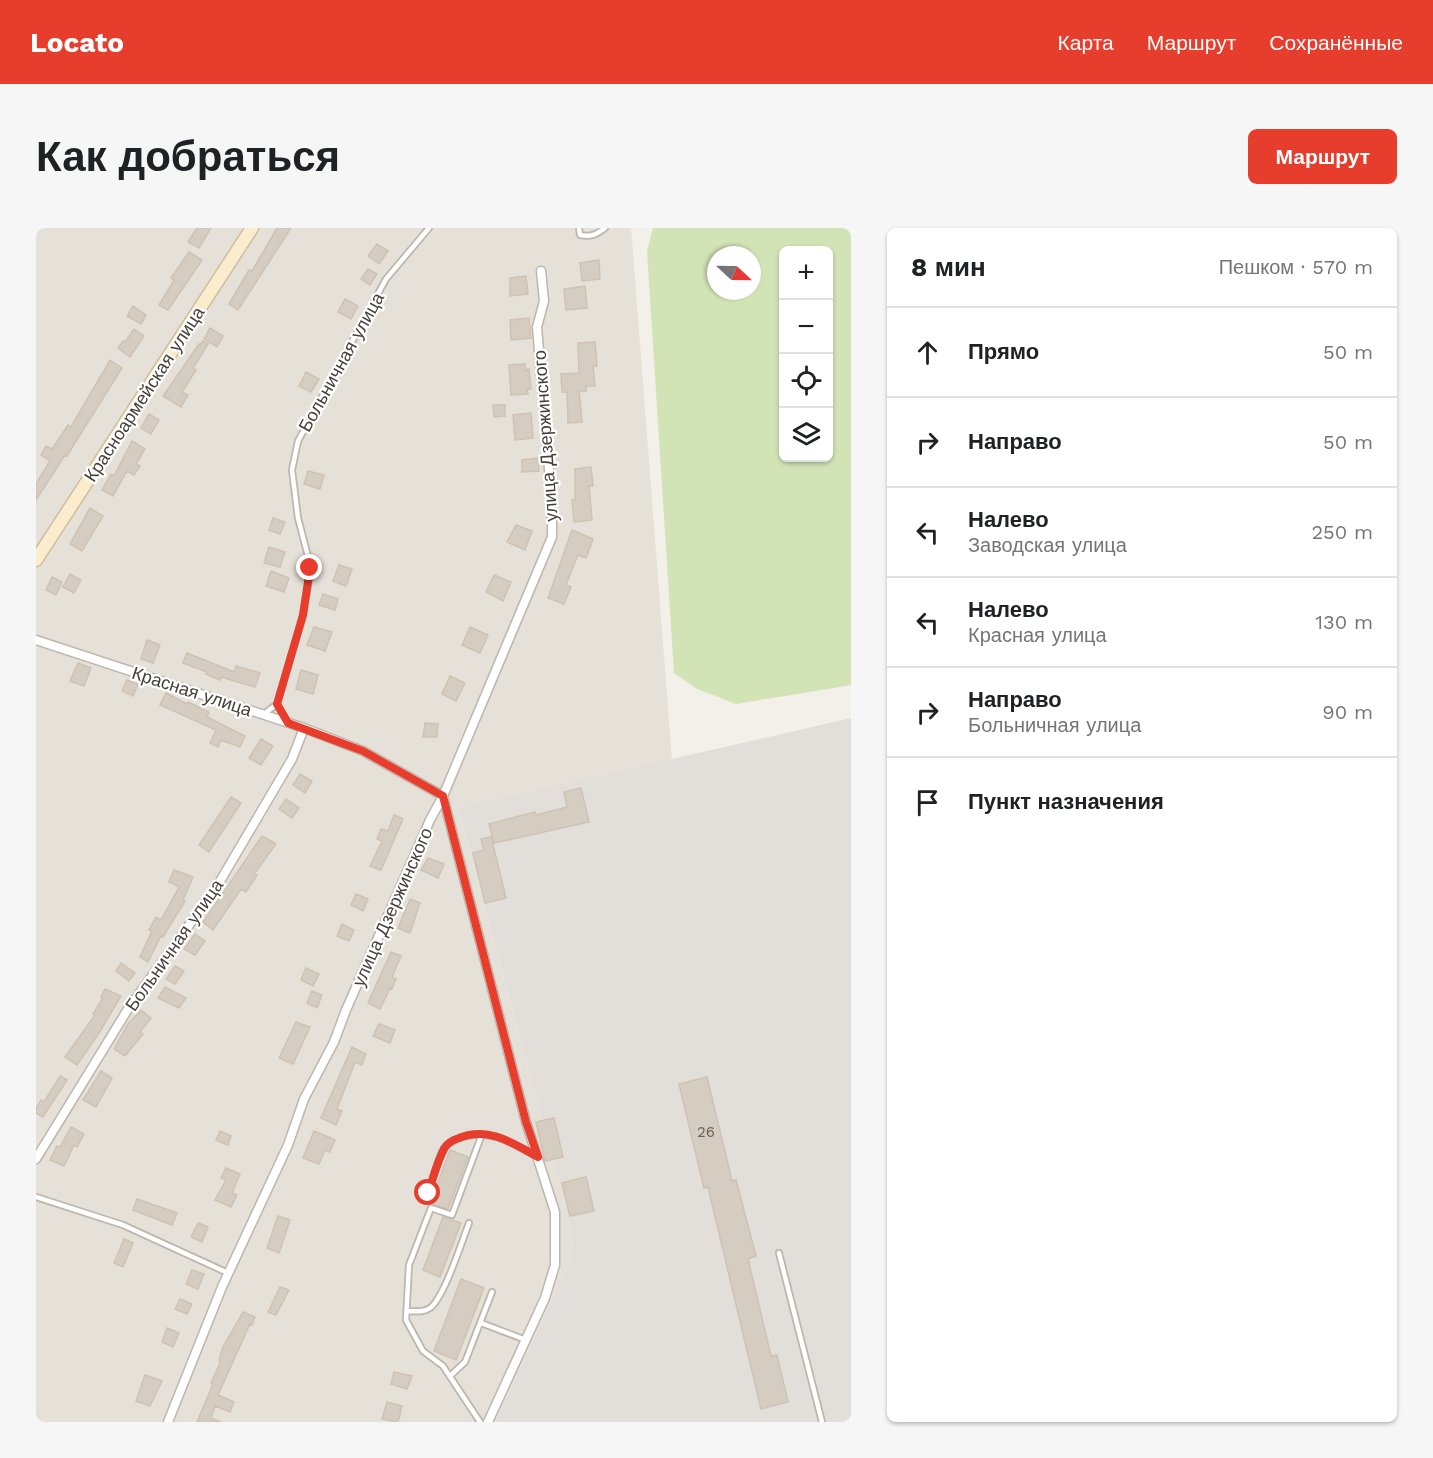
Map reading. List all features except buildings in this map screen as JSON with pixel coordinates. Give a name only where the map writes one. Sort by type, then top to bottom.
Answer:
[{"type":"main road","name":"Красноармейская улица","points":[[36,560],[252,228]]},
{"type":"street","name":"улица Дзержинского","points":[[168,1422],[228,1273],[288,1145],[304,1099],[334,1042],[430,820],[443,796],[552,537],[552,505],[537,327],[544,301],[541,272]]},
{"type":"street","name":"Красная улица","points":[[36,640],[304,728],[363,751],[443,796]]},
{"type":"street","name":"Больничная улица","points":[[36,1159],[128,1009],[216,888],[292,759],[304,728]]},
{"type":"street","points":[[443,796],[526,1122],[555,1212],[555,1264],[545,1298],[488,1422]]},
{"type":"lane","name":"Больничная улица","points":[[277,704],[303,615],[310,568],[298,518],[292,470],[298,441],[386,279],[429,228]]},
{"type":"lane","points":[[579,228],[580,235],[589,237],[604,228]]},
{"type":"lane","points":[[263,715],[277,704],[288,723]]},
{"type":"lane","points":[[428,1193],[445,1148],[451,1142],[470,1134],[482,1134],[507,1140],[538,1157]]},
{"type":"lane","points":[[480,1422],[442,1366],[423,1351],[406,1320],[409,1264],[431,1208],[452,1215],[482,1134]]},
{"type":"lane","points":[[36,1197],[123,1225],[228,1273]]},
{"type":"lane","points":[[407,1311],[428,1310],[435,1304],[469,1223]]},
{"type":"lane","points":[[779,1253],[822,1422]]},
{"type":"lane","points":[[450,1376],[465,1362],[492,1292]]},
{"type":"lane","points":[[481,1323],[526,1340]]},
{"type":"shaded area","points":[[36,228],[631,228],[672,760],[458,809],[563,1197],[573,1243],[569,1263],[495,1422],[36,1422]]},
{"type":"shaded area","points":[[851,718],[851,1422],[495,1422],[569,1263],[573,1243],[563,1197],[458,808]]},
{"type":"green space","points":[[653,228],[851,228],[851,685],[736,704],[697,689],[674,673],[647,251]]},
{"type":"route","points":[[310,568],[303,615],[277,704],[288,723],[363,751],[443,796],[526,1122],[538,1157],[507,1140],[491,1135],[470,1134],[451,1142],[445,1148],[428,1193]]}]
